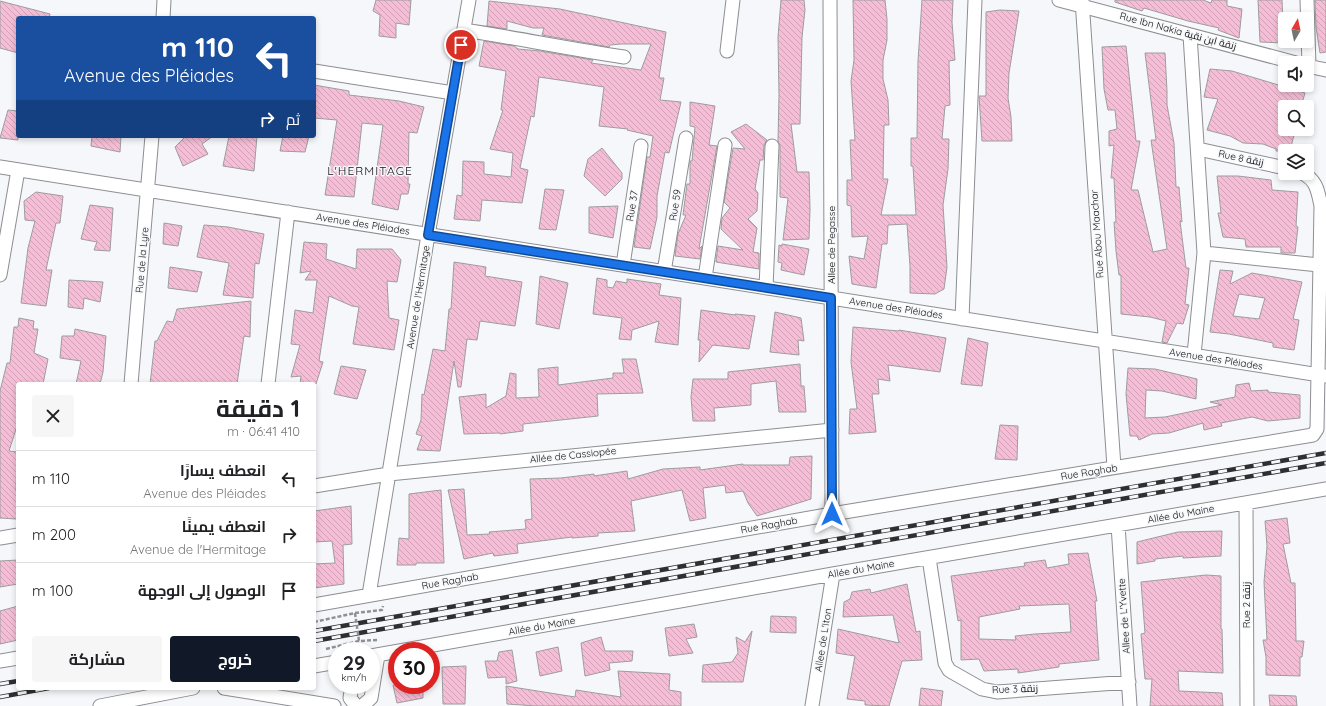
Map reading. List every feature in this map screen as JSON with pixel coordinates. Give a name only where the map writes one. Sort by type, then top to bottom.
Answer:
[{"type":"street","points":[[162,16],[164,0]]},
{"type":"street","name":"Avenue de l'Hermitage","points":[[369,595],[428,235],[469,0]]},
{"type":"street","points":[[727,51],[733,0]]},
{"type":"street","name":"Allee de Pegasse","points":[[830,0],[832,514]]},
{"type":"street","points":[[962,319],[975,0]]},
{"type":"street","name":"Rue Ibn Nakia زنقة ابن نقية","points":[[1060,0],[1082,3],[1190,35],[1278,58]]},
{"type":"street","points":[[1307,0],[1308,56]]},
{"type":"street","name":"Rue Abou Maachar","points":[[1082,3],[1104,341],[1114,467]]},
{"type":"street","points":[[464,30],[534,40],[585,51],[624,57]]},
{"type":"street","points":[[1190,35],[1204,253],[1194,355]]},
{"type":"street","points":[[1314,67],[1326,70]]},
{"type":"street","points":[[316,71],[453,93]]},
{"type":"street","name":"Rue de la Lyre","points":[[131,382],[152,138]]},
{"type":"street","name":"Rue 59","points":[[664,272],[686,138]]},
{"type":"street","points":[[705,278],[725,145]]},
{"type":"street","name":"Rue 37","points":[[623,265],[641,146]]},
{"type":"street","points":[[766,288],[772,146]]},
{"type":"street","name":"Rue 8 زنقة","points":[[1198,149],[1278,166]]},
{"type":"street","name":"Avenue des Pléiades","points":[[0,167],[1322,375]]},
{"type":"street","points":[[0,275],[18,170]]},
{"type":"street","points":[[1312,180],[1319,194],[1321,206],[1319,265],[1322,375]]},
{"type":"street","points":[[268,382],[288,212]]},
{"type":"street","points":[[1204,253],[1319,265]]},
{"type":"street","name":"Rue Raghab","points":[[316,605],[832,514],[1310,436],[1313,435],[1317,429],[1322,375]]},
{"type":"street","name":"Allée de Cassiopée","points":[[316,486],[389,474],[832,430]]},
{"type":"street","name":"Allée du Maine","points":[[380,654],[1326,489]]},
{"type":"street","name":"Rue 2 زنقة","points":[[1246,503],[1247,706]]},
{"type":"street","name":"Allee de L'Yvette","points":[[1118,525],[1130,706]]},
{"type":"street","points":[[0,538],[16,535]]},
{"type":"street","name":"Rue 3 زنقة","points":[[929,558],[945,663],[952,672],[982,689],[996,692],[1129,682]]},
{"type":"street","name":"Allee de L'Iton","points":[[812,706],[833,574]]},
{"type":"street","points":[[0,661],[16,658]]},
{"type":"street","points":[[316,666],[328,664]]},
{"type":"street","points":[[102,706],[183,690]]},
{"type":"street","points":[[236,690],[334,706]]},
{"type":"street","points":[[351,694],[350,698],[356,706]]},
{"type":"street","points":[[362,706],[370,698],[370,694]]},
{"type":"path","points":[[316,622],[355,613],[382,610]]},
{"type":"path","points":[[355,613],[359,641]]},
{"type":"path","points":[[321,650],[359,641],[382,640]]},
{"type":"building","points":[[376,0],[411,0],[409,25],[396,23],[396,38],[379,36],[380,15],[373,11]]},
{"type":"building","points":[[781,0],[804,0],[805,10],[802,37],[800,124],[791,124],[797,172],[809,172],[809,239],[783,240],[788,198],[780,197],[780,146],[778,141],[778,37]]},
{"type":"building","points":[[853,0],[885,0],[887,40],[883,60],[883,79],[888,100],[889,125],[884,125],[883,179],[888,179],[881,215],[916,215],[913,166],[911,166],[911,138],[917,138],[918,61],[922,0],[953,0],[952,22],[955,60],[949,61],[950,105],[945,106],[942,139],[949,139],[948,169],[943,205],[947,267],[944,289],[935,294],[910,293],[907,224],[888,225],[887,244],[882,244],[876,288],[852,284],[849,256],[864,259],[868,236],[852,237],[851,206],[847,205],[847,180],[852,180],[850,140],[855,140],[851,81],[854,60]]},
{"type":"building","points":[[1115,0],[1203,0],[1211,3],[1212,0],[1227,0],[1227,6],[1242,9],[1239,38],[1218,30],[1219,28],[1188,21],[1144,8],[1142,11],[1115,2]]},
{"type":"building","points":[[1258,0],[1282,0],[1283,12],[1278,12],[1278,43],[1260,42]]},
{"type":"building","points":[[1315,0],[1326,0],[1326,52],[1320,53],[1316,27]]},
{"type":"building","points":[[0,1],[50,14],[50,16],[16,16],[16,52],[0,48]]},
{"type":"building","points":[[489,1],[560,9],[666,32],[659,78],[664,78],[660,100],[681,102],[669,153],[665,152],[657,196],[657,217],[650,249],[634,247],[647,157],[650,157],[653,136],[627,130],[628,129],[599,126],[604,87],[566,81],[539,77],[534,117],[531,116],[520,168],[528,170],[522,203],[482,200],[480,221],[454,219],[457,195],[462,196],[463,161],[484,162],[484,174],[511,177],[513,153],[490,149],[503,110],[501,110],[506,71],[479,66],[484,41],[514,46],[518,49],[540,51],[593,60],[591,63],[641,70],[651,44],[621,44],[610,45],[609,47],[542,35],[544,28],[533,28],[507,21],[507,29],[487,26]]},
{"type":"building","points":[[1000,10],[1019,11],[1009,73],[1008,98],[1011,117],[1012,141],[982,141],[979,96],[986,96],[986,12]]},
{"type":"building","points":[[1126,46],[1136,141],[1140,141],[1131,190],[1138,190],[1153,252],[1167,249],[1151,140],[1156,140],[1145,53],[1165,53],[1167,105],[1174,143],[1176,187],[1179,187],[1182,222],[1180,221],[1186,268],[1189,268],[1185,304],[1189,305],[1183,324],[1177,323],[1167,343],[1162,342],[1166,321],[1150,317],[1121,314],[1121,275],[1119,275],[1114,222],[1116,222],[1114,178],[1111,178],[1114,145],[1109,146],[1109,131],[1117,129],[1115,110],[1108,110],[1104,89],[1102,47]]},
{"type":"building","points":[[1210,69],[1232,71],[1278,85],[1278,92],[1305,93],[1303,100],[1278,100],[1278,136],[1294,136],[1292,144],[1278,144],[1278,151],[1263,144],[1243,143],[1230,136],[1207,130],[1218,99],[1204,97]]},
{"type":"building","points":[[316,85],[349,91],[349,95],[399,101],[424,107],[417,133],[409,132],[408,184],[410,184],[408,194],[401,194],[398,210],[372,204],[383,125],[362,123],[354,197],[325,195],[337,120],[316,118]]},
{"type":"building","points":[[690,102],[715,106],[709,145],[717,146],[699,249],[702,246],[700,259],[675,256],[678,234],[686,215],[683,215],[687,184],[690,184],[690,161],[692,161],[695,127],[690,126]]},
{"type":"building","points":[[8,110],[16,111],[16,138],[18,138],[18,140],[0,138]]},
{"type":"building","points":[[746,124],[767,140],[764,145],[763,160],[760,160],[755,189],[758,193],[757,211],[748,219],[757,228],[753,252],[759,253],[759,269],[716,262],[718,246],[743,250],[721,229],[722,218],[730,208],[724,202],[733,148],[745,149],[731,132]]},
{"type":"building","points":[[92,138],[121,138],[120,152],[91,146]]},
{"type":"building","points":[[184,138],[210,138],[202,144],[208,154],[183,166],[175,147]]},
{"type":"building","points":[[229,138],[257,138],[254,171],[223,166]]},
{"type":"building","points":[[283,138],[308,138],[305,152],[280,151]]},
{"type":"building","points":[[602,148],[622,173],[622,179],[605,196],[584,176],[588,159]]},
{"type":"building","points":[[1217,176],[1238,176],[1271,180],[1272,190],[1298,192],[1296,226],[1298,227],[1295,253],[1281,253],[1281,247],[1246,247],[1245,239],[1223,237],[1218,213],[1221,213]]},
{"type":"building","points":[[545,189],[564,190],[556,230],[539,229]]},
{"type":"building","points":[[36,192],[63,196],[60,223],[56,223],[46,270],[52,270],[46,306],[21,303],[28,248],[35,221],[25,220],[24,201]]},
{"type":"building","points":[[90,205],[113,208],[110,251],[94,250],[97,242],[81,239]]},
{"type":"building","points":[[618,206],[613,238],[589,233],[589,207]]},
{"type":"building","points":[[164,223],[182,226],[178,246],[163,244]]},
{"type":"building","points":[[204,225],[228,227],[264,234],[259,264],[255,263],[253,298],[223,295],[229,263],[197,257]]},
{"type":"building","points":[[304,242],[327,244],[326,259],[356,269],[357,249],[392,249],[401,260],[397,282],[387,281],[389,318],[399,320],[394,350],[353,344],[359,307],[352,306],[329,296],[319,361],[323,362],[316,384],[316,382],[300,382],[301,376],[291,377],[300,345],[291,344],[295,310],[313,313],[317,280],[305,280],[311,271],[300,273]]},
{"type":"building","points":[[782,244],[809,249],[804,275],[781,270],[782,263],[778,262],[779,245],[782,246]]},
{"type":"building","points":[[454,262],[486,267],[485,276],[522,282],[515,326],[480,321],[477,340],[467,339],[461,387],[458,387],[454,361],[440,451],[417,450],[422,436],[416,434],[421,420],[422,394],[424,395],[433,349],[445,351],[449,309],[451,309]]},
{"type":"building","points":[[170,267],[202,272],[197,292],[168,288]]},
{"type":"building","points":[[1220,270],[1233,271],[1230,284],[1252,273],[1302,282],[1293,319],[1299,320],[1294,350],[1273,347],[1273,343],[1229,334],[1210,332]],"holes":[[[1239,294],[1265,298],[1259,319],[1233,316]]]},
{"type":"building","points":[[540,276],[568,283],[559,329],[536,324]]},
{"type":"building","points":[[597,278],[607,280],[607,287],[613,288],[616,281],[627,283],[627,279],[661,284],[659,295],[681,298],[678,345],[655,342],[659,321],[632,330],[631,340],[619,339],[622,318],[593,314]]},
{"type":"building","points":[[69,280],[103,282],[100,302],[84,298],[83,309],[68,307]]},
{"type":"building","points":[[251,301],[250,337],[244,336],[237,382],[150,382],[155,341],[157,341],[167,321],[173,322],[177,309]]},
{"type":"building","points":[[701,310],[735,315],[755,316],[749,349],[713,345],[699,362],[700,340],[698,340]]},
{"type":"building","points":[[775,312],[801,318],[804,341],[798,340],[799,355],[770,352]]},
{"type":"building","points":[[19,318],[34,321],[33,329],[38,329],[34,353],[48,359],[43,382],[16,382],[16,429],[9,451],[16,452],[16,519],[0,518],[0,391],[7,363],[10,363],[14,327],[18,327]]},
{"type":"building","points":[[853,327],[899,330],[946,338],[940,372],[888,365],[890,381],[878,379],[879,394],[872,394],[876,432],[849,434],[850,409],[857,409],[851,362]]},
{"type":"building","points":[[75,329],[106,336],[103,372],[100,382],[76,382],[81,361],[60,358],[62,336],[74,336]]},
{"type":"building","points":[[968,338],[988,343],[982,386],[961,384]]},
{"type":"building","points":[[622,359],[636,359],[643,393],[597,394],[598,416],[523,424],[523,431],[500,434],[464,434],[459,397],[486,394],[486,408],[506,396],[510,373],[516,374],[516,398],[539,397],[538,369],[558,367],[558,385],[613,378],[613,373],[624,373]]},
{"type":"building","points":[[800,364],[801,386],[804,386],[806,412],[779,412],[776,381],[751,384],[751,405],[714,408],[715,421],[693,421],[691,397],[693,379],[728,379],[728,372]]},
{"type":"building","points":[[341,366],[366,370],[357,399],[334,394]]},
{"type":"building","points":[[1128,368],[1155,369],[1197,379],[1196,399],[1162,391],[1146,390],[1145,418],[1165,417],[1222,405],[1210,402],[1235,397],[1236,385],[1249,383],[1251,391],[1268,390],[1268,392],[1300,395],[1300,418],[1268,421],[1252,417],[1221,423],[1222,426],[1204,430],[1203,423],[1169,433],[1152,434],[1139,440],[1137,436],[1130,436],[1126,394]]},
{"type":"building","points":[[1000,425],[1018,426],[1017,460],[995,459]]},
{"type":"building","points":[[812,456],[811,499],[757,516],[748,503],[743,491],[726,493],[725,485],[703,488],[706,518],[690,521],[682,490],[631,501],[635,531],[598,533],[598,536],[572,537],[517,544],[518,553],[494,556],[493,553],[464,559],[448,490],[464,489],[467,535],[490,534],[489,532],[526,529],[525,520],[532,519],[530,479],[561,478],[594,474],[594,476],[627,471],[628,479],[663,469],[700,467],[700,470],[743,464],[789,465],[790,457]]},
{"type":"building","points":[[441,490],[444,563],[397,565],[399,538],[409,539],[409,494]]},
{"type":"building","points":[[351,506],[352,544],[343,545],[344,584],[316,588],[316,564],[335,563],[332,541],[316,542],[316,511]]},
{"type":"building","points":[[1287,518],[1290,543],[1283,544],[1291,583],[1295,583],[1296,641],[1304,641],[1302,657],[1300,657],[1300,676],[1266,675],[1266,657],[1263,640],[1267,640],[1264,582],[1267,546],[1265,521]]},
{"type":"building","points":[[1222,531],[1221,556],[1183,558],[1183,556],[1155,559],[1155,561],[1137,564],[1137,542],[1178,532]]},
{"type":"building","points":[[1088,553],[1097,601],[1095,601],[1099,660],[1059,664],[1059,667],[1018,673],[1018,669],[984,671],[979,659],[961,660],[961,620],[958,621],[951,576],[1025,566],[1024,563],[1045,560],[1047,568],[1069,564],[1068,554]],"holes":[[[1069,604],[1071,632],[1015,636],[1016,640],[979,639],[979,617],[1020,609],[1019,606]]]},
{"type":"building","points":[[16,560],[16,584],[0,587],[0,561]]},
{"type":"building","points":[[1206,575],[1221,576],[1223,673],[1178,671],[1179,691],[1222,693],[1223,706],[1150,706],[1152,679],[1145,679],[1141,634],[1145,633],[1141,582]]},
{"type":"building","points":[[907,584],[916,632],[920,631],[922,660],[902,661],[889,706],[865,705],[865,701],[847,699],[855,656],[836,653],[838,629],[899,643],[893,615],[843,617],[844,602],[850,599],[852,592],[870,589],[871,593]]},
{"type":"building","points":[[16,607],[16,640],[0,644],[0,611]]},
{"type":"building","points":[[771,616],[796,617],[796,633],[770,632]]},
{"type":"building","points":[[694,624],[697,637],[686,639],[693,653],[669,656],[665,628]]},
{"type":"building","points":[[752,631],[743,682],[702,682],[703,665],[732,662],[738,653],[736,637],[745,642]]},
{"type":"building","points":[[601,637],[605,651],[633,651],[632,661],[609,663],[610,670],[585,676],[581,643]]},
{"type":"building","points":[[558,647],[562,671],[540,676],[536,652]]},
{"type":"building","points":[[512,650],[517,681],[506,684],[506,677],[488,678],[485,661],[497,661],[499,652]]},
{"type":"building","points":[[466,666],[465,704],[443,704],[442,667]]},
{"type":"building","points":[[618,671],[670,674],[669,690],[681,692],[681,706],[536,706],[507,704],[506,686],[575,697],[576,690],[621,697]]},
{"type":"building","points":[[921,688],[943,691],[941,706],[919,706]]},
{"type":"building","points":[[395,694],[423,694],[423,698],[397,703]]},
{"type":"building","points":[[1269,695],[1296,696],[1297,706],[1270,706]]},
{"type":"railway","points":[[316,631],[1326,453]]},
{"type":"railway","points":[[316,641],[1326,463]]},
{"type":"railway","points":[[0,684],[16,681]]},
{"type":"railway","points":[[0,697],[38,690]]},
{"type":"district","name":"L'HERMITAGE","points":[[370,170]]},
{"type":"route","points":[[461,45],[428,235],[831,298],[832,514]]}]
